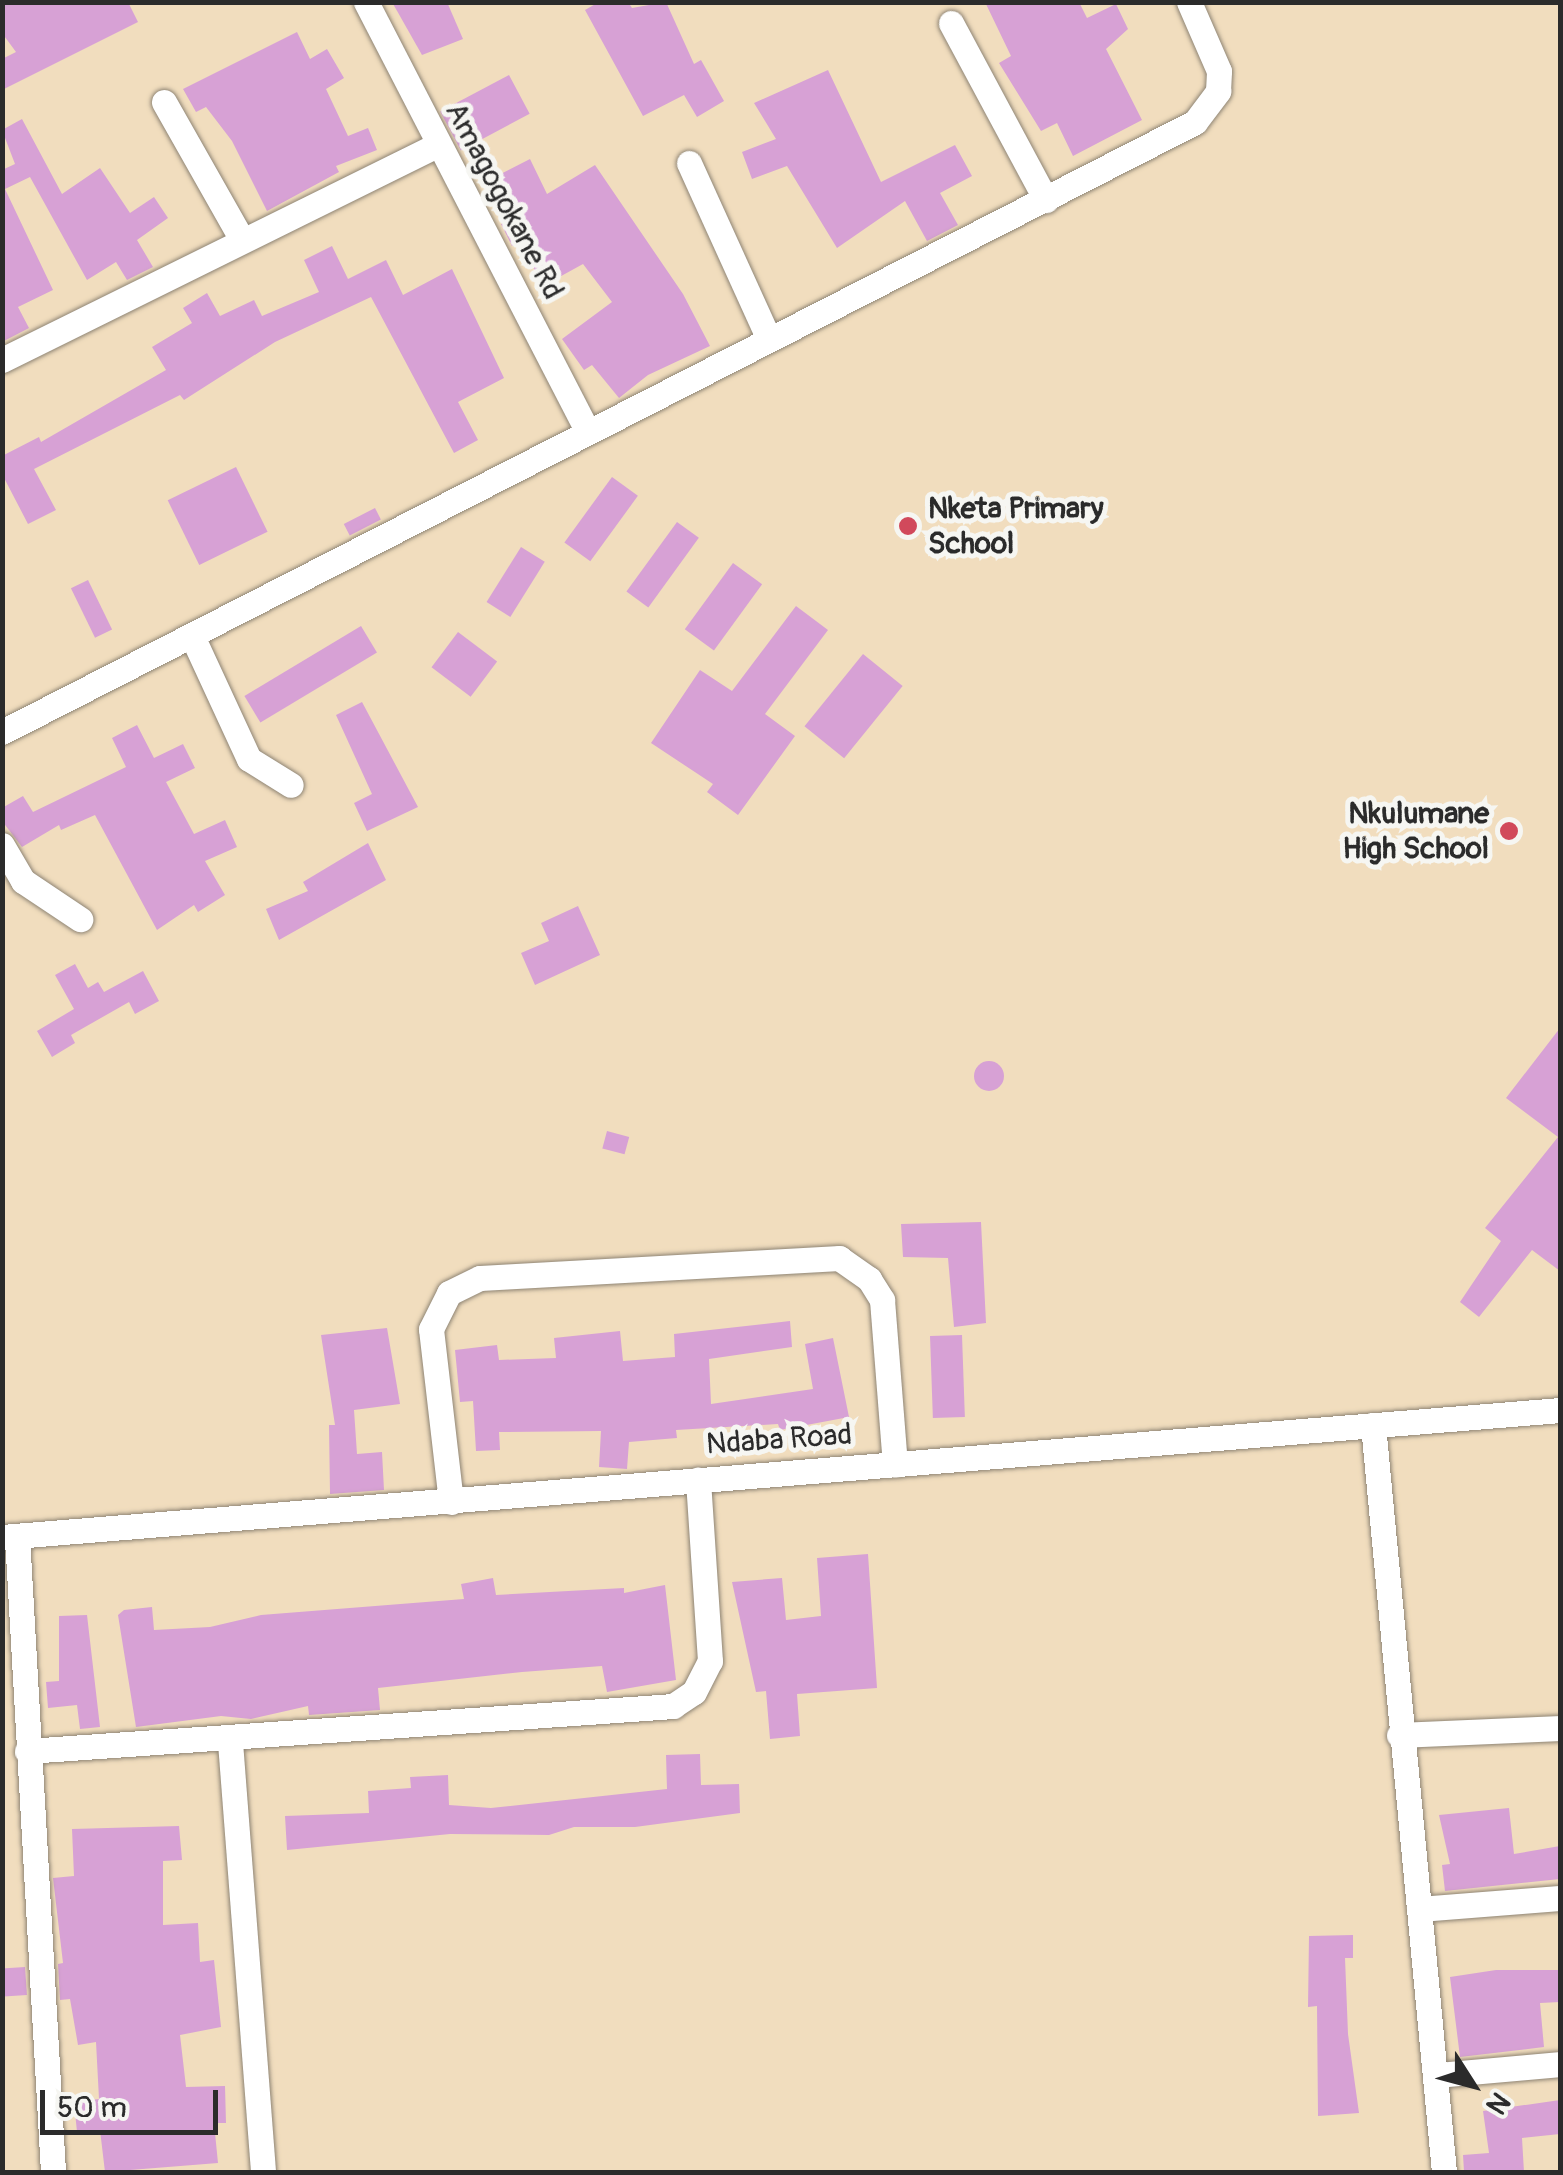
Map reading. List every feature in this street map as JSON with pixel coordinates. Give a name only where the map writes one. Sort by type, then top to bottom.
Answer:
[{"type":"street","name":"Amagogokane Rd","points":[[366,2],[586,429]]},
{"type":"street","points":[[2,732],[194,638],[586,429],[1046,200],[1207,112],[1218,71],[1188,2]]},
{"type":"street","points":[[951,23],[1046,200]]},
{"type":"street","points":[[164,102],[242,238]]},
{"type":"street","points":[[2,360],[242,238],[437,145]]},
{"type":"street","points":[[689,163],[768,338]]},
{"type":"street","points":[[194,638],[249,759],[290,786]]},
{"type":"street","points":[[2,845],[24,881],[80,919]]},
{"type":"street","points":[[451,1502],[431,1329],[449,1292],[480,1278],[839,1258],[869,1278],[882,1300],[895,1464]]},
{"type":"street","name":"Ndaba Road","points":[[10,1536],[1560,1410]]},
{"type":"street","points":[[1373,1425],[1399,1735],[1437,2074],[1444,2172]]},
{"type":"street","points":[[27,1752],[230,1742],[684,1701],[703,1681],[710,1661],[698,1479]]},
{"type":"street","points":[[10,1536],[53,2172]]},
{"type":"street","points":[[1399,1735],[1560,1728]]},
{"type":"street","points":[[230,1742],[263,2172]]},
{"type":"street","points":[[1419,1910],[1560,1898]]},
{"type":"street","points":[[1437,2074],[1560,2064]]},
{"type":"building","points":[[2,2],[128,2],[138,22],[2,90],[2,59],[16,52],[2,33]]},
{"type":"building","points":[[392,2],[447,2],[463,39],[422,55]]},
{"type":"building","points":[[599,2],[628,2],[632,8],[666,2],[694,64],[701,60],[724,101],[697,117],[684,95],[643,116],[585,10]]},
{"type":"building","points":[[985,2],[1079,2],[1087,18],[1116,4],[1128,29],[1106,49],[1142,120],[1073,156],[1057,123],[1041,131],[999,63],[1011,56]]},
{"type":"building","points":[[297,32],[310,59],[327,49],[344,78],[326,89],[348,136],[368,128],[377,150],[336,166],[339,172],[267,211],[232,141],[206,107],[196,112],[183,89]]},
{"type":"building","points":[[828,70],[881,182],[955,145],[972,176],[940,193],[958,225],[927,241],[905,201],[837,248],[787,166],[752,179],[742,152],[776,139],[754,103]]},
{"type":"building","points":[[509,75],[530,114],[461,150],[440,112]]},
{"type":"building","points":[[22,119],[62,194],[100,168],[130,213],[154,197],[168,218],[137,240],[153,267],[127,280],[116,262],[87,280],[30,177],[5,189],[53,290],[18,307],[29,328],[2,342],[2,170],[15,164],[2,130]]},
{"type":"building","points":[[530,159],[547,194],[595,165],[683,294],[710,346],[648,375],[619,398],[592,365],[584,370],[562,339],[612,302],[583,264],[543,286],[520,242],[512,246],[501,224],[508,221],[487,181]]},
{"type":"building","points":[[332,246],[348,279],[386,260],[403,295],[452,269],[504,378],[458,402],[478,440],[454,453],[371,297],[275,342],[184,400],[180,395],[34,469],[56,510],[28,524],[2,474],[2,456],[39,437],[41,442],[166,370],[152,347],[192,323],[183,308],[207,293],[220,316],[254,300],[262,316],[319,292],[304,260]]},
{"type":"building","points":[[236,467],[268,532],[199,565],[168,500]]},
{"type":"building","points":[[612,477],[638,496],[590,561],[564,543]]},
{"type":"building","points":[[375,508],[381,520],[350,535],[344,524]]},
{"type":"building","points":[[677,522],[699,538],[648,607],[626,592]]},
{"type":"building","points":[[521,547],[545,562],[510,617],[487,602]]},
{"type":"building","points":[[733,563],[762,584],[714,650],[685,629]]},
{"type":"building","points":[[88,580],[112,629],[95,638],[71,588]]},
{"type":"building","points":[[796,606],[828,630],[765,714],[795,736],[738,815],[707,792],[713,784],[651,743],[700,670],[732,691]]},
{"type":"building","points":[[361,626],[377,653],[260,723],[244,696]]},
{"type":"building","points":[[458,632],[497,661],[471,697],[432,667]]},
{"type":"building","points":[[863,654],[903,686],[844,758],[804,726]]},
{"type":"building","points":[[362,702],[418,807],[367,831],[354,803],[372,794],[336,715]]},
{"type":"building","points":[[137,725],[154,758],[183,744],[195,768],[166,782],[194,834],[225,820],[237,847],[205,861],[225,895],[198,912],[194,905],[157,930],[95,815],[61,830],[59,825],[22,847],[2,821],[2,808],[23,796],[33,812],[126,767],[112,738]]},
{"type":"building","points":[[368,843],[386,880],[279,940],[266,909],[308,891],[303,882]]},
{"type":"building","points":[[578,906],[600,955],[535,985],[521,953],[549,941],[541,923]]},
{"type":"building","points":[[75,964],[88,988],[98,982],[104,992],[143,971],[159,1001],[135,1014],[129,1002],[71,1035],[75,1043],[52,1057],[37,1031],[74,1009],[55,975]]},
{"type":"building","points":[[1560,1028],[1560,1271],[1532,1250],[1479,1317],[1460,1302],[1501,1241],[1485,1228],[1558,1137],[1506,1098]]},
{"type":"building","points":[[989,1061],[999,1066],[1004,1076],[999,1086],[989,1091],[979,1086],[974,1076],[979,1066]]},
{"type":"building","points":[[607,1131],[629,1137],[625,1154],[602,1148]]},
{"type":"building","points":[[981,1222],[986,1323],[954,1327],[948,1258],[903,1257],[901,1224]]},
{"type":"building","points":[[790,1321],[792,1347],[709,1359],[711,1404],[813,1389],[805,1344],[833,1338],[849,1417],[780,1430],[778,1424],[676,1430],[677,1438],[629,1442],[627,1469],[599,1467],[601,1431],[499,1432],[500,1450],[476,1451],[473,1401],[460,1402],[455,1350],[497,1345],[499,1360],[556,1358],[554,1338],[620,1331],[623,1361],[675,1357],[674,1334]]},
{"type":"building","points":[[387,1328],[400,1404],[354,1410],[357,1454],[382,1452],[384,1490],[330,1494],[329,1425],[335,1425],[321,1335]]},
{"type":"building","points":[[962,1335],[965,1417],[933,1418],[930,1336]]},
{"type":"building","points":[[868,1554],[877,1688],[797,1694],[800,1736],[770,1739],[766,1691],[756,1692],[732,1582],[782,1578],[786,1620],[821,1616],[817,1558]]},
{"type":"building","points":[[493,1578],[496,1595],[624,1588],[624,1593],[665,1585],[676,1680],[607,1692],[602,1666],[522,1672],[378,1688],[380,1710],[309,1715],[308,1706],[251,1719],[221,1716],[136,1727],[118,1615],[124,1610],[152,1607],[154,1630],[210,1627],[261,1615],[464,1599],[461,1584]]},
{"type":"building","points":[[87,1615],[100,1727],[80,1729],[77,1705],[48,1708],[46,1682],[59,1681],[59,1616]]},
{"type":"building","points":[[700,1754],[701,1785],[739,1784],[740,1813],[635,1827],[574,1827],[549,1835],[450,1834],[287,1850],[285,1816],[369,1813],[368,1791],[411,1788],[410,1777],[448,1775],[449,1805],[491,1808],[667,1789],[666,1755]]},
{"type":"building","points":[[1509,1808],[1514,1854],[1560,1846],[1560,1879],[1445,1891],[1442,1865],[1450,1864],[1439,1815]]},
{"type":"building","points":[[179,1826],[182,1860],[163,1861],[163,1925],[198,1923],[200,1962],[214,1960],[221,2027],[180,2035],[186,2087],[225,2086],[226,2123],[214,2123],[218,2163],[105,2172],[100,2130],[77,2132],[74,2102],[99,2099],[96,2042],[78,2045],[70,1999],[60,2000],[58,1964],[63,1963],[53,1878],[74,1876],[72,1829]]},
{"type":"building","points":[[1353,1935],[1353,1958],[1345,1958],[1348,2034],[1359,2113],[1318,2116],[1317,2006],[1308,2007],[1309,1936]]},
{"type":"building","points":[[25,1967],[27,1995],[4,1997],[2,1969]]},
{"type":"building","points":[[1496,1970],[1560,1970],[1560,2002],[1540,2003],[1544,2047],[1460,2057],[1450,1977]]},
{"type":"building","points":[[1560,2100],[1560,2134],[1522,2138],[1524,2172],[1464,2172],[1463,2155],[1489,2153],[1483,2111]]},
{"type":"place","name":"Nketa Primary School","points":[[908,526]]},
{"type":"place","name":"Nkulumane High School","points":[[1509,831]]}]
